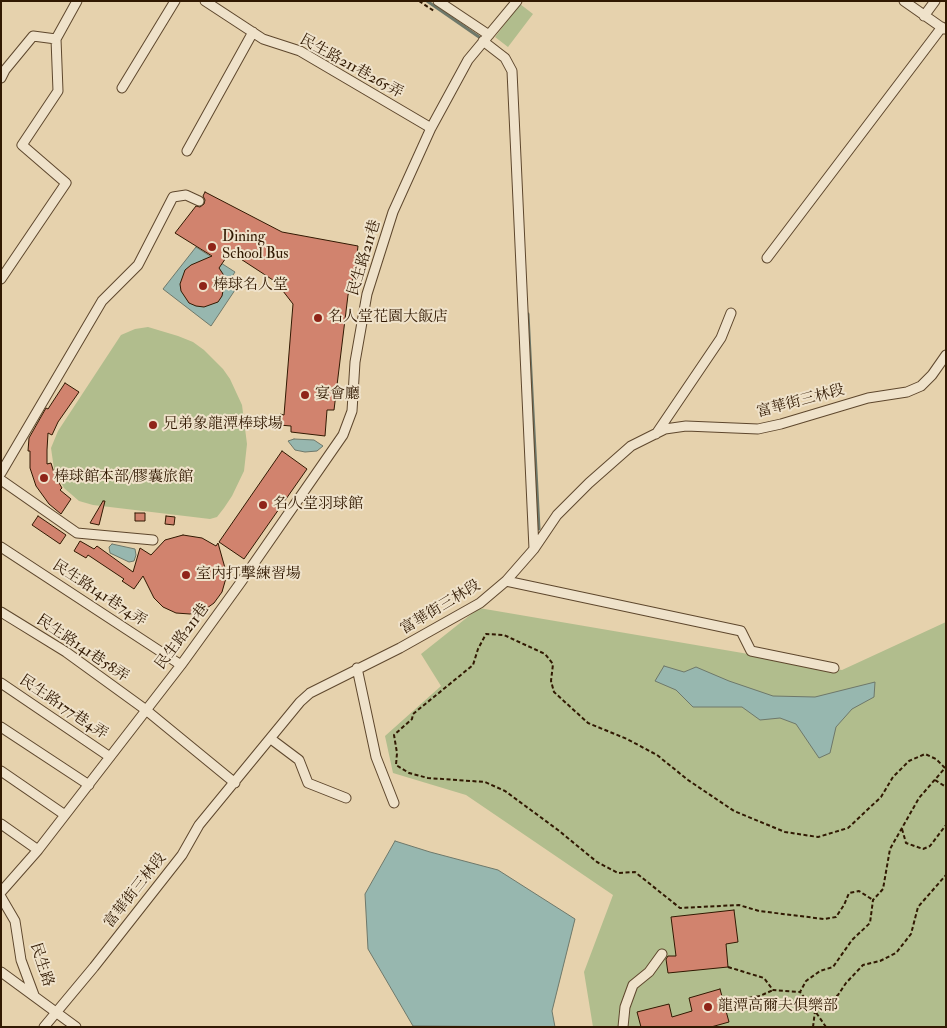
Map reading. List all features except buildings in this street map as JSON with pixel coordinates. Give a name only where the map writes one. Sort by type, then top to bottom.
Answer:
[{"type":"street","points":[[1,279],[66,182],[22,145],[58,91],[56,40],[77,1]]},
{"type":"street","points":[[122,88],[175,1]]},
{"type":"street","name":"民生路211巷265弄","points":[[205,1],[263,38],[300,51],[431,128]]},
{"type":"street","points":[[438,1],[486,38],[505,58],[512,71],[534,549]]},
{"type":"street","name":"民生路211巷","points":[[1,892],[65,816],[181,665],[245,577],[343,435],[352,410],[355,362],[367,294],[393,212],[431,128],[468,60],[517,1]]},
{"type":"street","points":[[767,258],[944,29],[904,1]]},
{"type":"street","points":[[924,16],[934,1]]},
{"type":"street","points":[[187,151],[253,32]]},
{"type":"street","points":[[1,78],[5,70],[33,36],[56,40]]},
{"type":"street","points":[[1,473],[102,300],[138,266],[173,197],[186,195],[199,201]]},
{"type":"street","points":[[656,434],[721,338],[731,313]]},
{"type":"street","name":"富華街三林段","points":[[44,1027],[182,855],[199,826],[300,702],[310,693],[400,648],[480,603],[506,581],[534,549],[557,515],[589,482],[630,446],[666,429],[686,426],[758,429],[868,398],[907,392],[921,386],[946,356]]},
{"type":"street","points":[[1,480],[78,533],[153,540]]},
{"type":"street","name":"民生路141巷74弄","points":[[1,547],[181,665]]},
{"type":"street","points":[[506,581],[741,631],[750,651],[834,668]]},
{"type":"street","name":"民生路141巷58弄","points":[[1,612],[66,652],[146,710],[234,783]]},
{"type":"street","points":[[357,668],[376,757],[394,804]]},
{"type":"street","name":"民生路177巷4弄","points":[[1,683],[110,757]]},
{"type":"street","points":[[1,727],[88,785]]},
{"type":"street","points":[[271,738],[299,760],[308,783],[346,798]]},
{"type":"street","points":[[1,771],[65,816]]},
{"type":"street","points":[[1,824],[38,850]]},
{"type":"street","name":"民生路","points":[[1,897],[15,921],[21,960],[34,995],[76,1027]]},
{"type":"street","points":[[623,1027],[625,1007],[633,985],[649,972],[662,954]]},
{"type":"street","points":[[1,972],[34,995]]},
{"type":"path","points":[[800,992],[806,981],[820,971],[833,968],[852,940],[870,923],[873,900],[883,889],[890,849],[919,798],[945,768],[936,759],[925,754],[909,761],[893,777],[881,797],[848,828],[818,837],[785,832],[734,811],[688,780],[657,755],[627,739],[588,723],[554,692],[551,681],[553,664],[545,654],[504,635],[486,634],[478,649],[473,665],[414,714],[412,719],[394,735],[397,753],[396,765],[402,769],[428,778],[485,782],[505,792],[558,830],[597,862],[618,873],[635,872],[680,908],[739,905],[760,911],[824,919],[836,916],[849,894],[859,891],[873,900]]},
{"type":"path","points":[[935,780],[946,787]]},
{"type":"path","points":[[902,829],[906,843],[923,849],[930,846],[946,825]]},
{"type":"path","points":[[813,1027],[815,1011],[838,995],[846,983],[863,965],[880,961],[896,953],[910,934],[918,908],[946,875]]},
{"type":"path","points":[[728,967],[764,978],[773,990]]},
{"type":"path","points":[[724,1002],[760,996],[773,990],[800,992],[826,1027]]},
{"type":"green space","points":[[520,4],[533,14],[508,47],[495,37]]},
{"type":"green space","name":"兄弟象龍潭棒球場","points":[[148,327],[193,342],[204,350],[230,379],[242,405],[247,444],[244,471],[232,496],[217,517],[210,519],[93,505],[79,501],[64,488],[54,469],[51,448],[58,431],[121,335],[135,329]]},
{"type":"green space","points":[[479,608],[842,670],[946,622],[946,1027],[593,1027],[584,972],[613,895],[466,795],[393,773],[385,736],[441,686],[421,654]]},
{"type":"water","points":[[196,247],[235,272],[231,278],[239,284],[211,326],[163,289]]},
{"type":"water","points":[[294,439],[314,440],[323,446],[317,451],[305,452],[295,450],[288,441]]},
{"type":"water","points":[[112,544],[135,549],[134,561],[129,562],[110,553],[109,547]]},
{"type":"water","points":[[664,666],[684,672],[696,667],[773,696],[815,697],[875,682],[874,697],[852,709],[836,727],[830,753],[819,758],[796,724],[780,718],[760,720],[742,707],[693,707],[676,690],[655,681]]},
{"type":"water","points":[[395,841],[498,870],[575,919],[552,1011],[555,1027],[413,1026],[368,949],[365,894]]},
{"type":"waterway","points":[[427,1],[479,37]]},
{"type":"waterway","points":[[528,314],[539,529]]},
{"type":"place","name":"Dining School Bus","points":[[212,247]]},
{"type":"place","name":"棒球名人堂","points":[[203,286]]},
{"type":"place","name":"名人堂花園大飯店","points":[[318,318]]},
{"type":"place","name":"宴會廳","points":[[305,395]]},
{"type":"place","name":"兄弟象龍潭棒球場","points":[[153,425]]},
{"type":"place","name":"棒球館本部/膠囊旅館","points":[[44,478]]},
{"type":"place","name":"名人堂羽球館","points":[[263,505]]},
{"type":"place","name":"室內打擊練習場","points":[[186,575]]},
{"type":"place","name":"龍潭高爾夫俱樂部","points":[[708,1007]]}]
